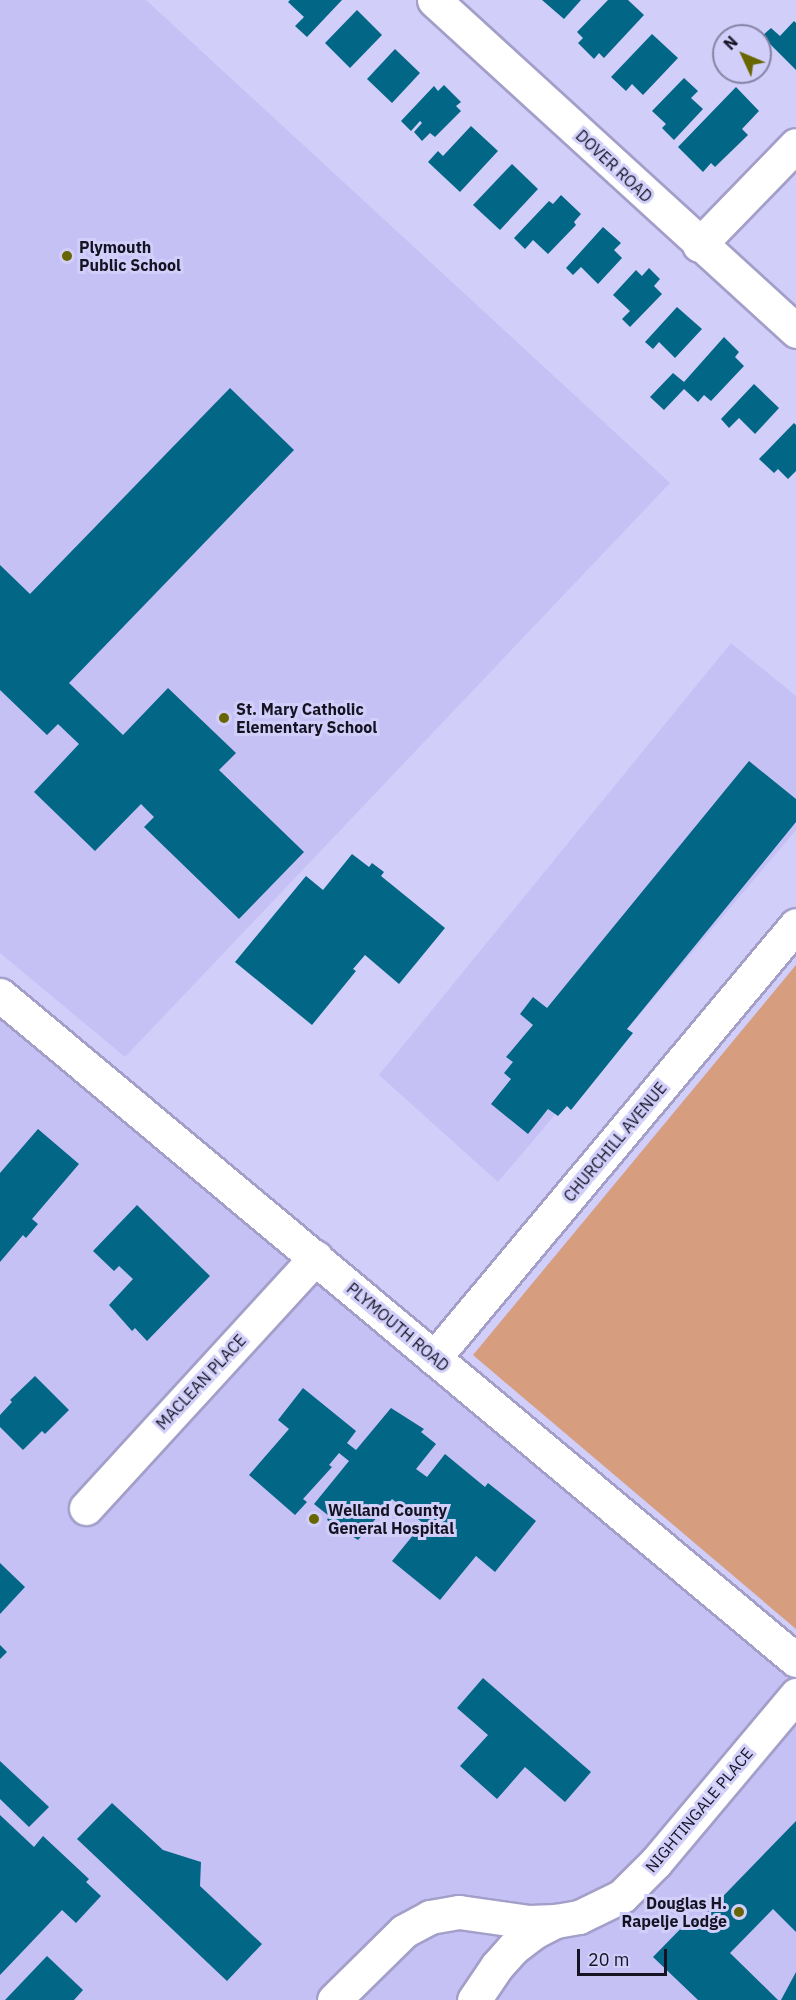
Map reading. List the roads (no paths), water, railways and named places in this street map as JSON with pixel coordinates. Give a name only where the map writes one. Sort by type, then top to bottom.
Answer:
[{"type":"street","name":"DOVER ROAD","points":[[434,0],[699,245],[796,331]]},
{"type":"street","points":[[699,245],[796,144]]},
{"type":"street","name":"CHURCHILL AVENUE","points":[[434,1358],[796,925]]},
{"type":"street","name":"PLYMOUTH ROAD","points":[[0,995],[796,1660]]},
{"type":"street","name":"MACLEAN PLACE","points":[[86,1508],[316,1257]]},
{"type":"street","name":"NIGHTINGALE PLACE","points":[[474,2000],[497,1966],[513,1948],[534,1932],[556,1921],[601,1908],[621,1896],[639,1880],[796,1695]]},
{"type":"street","name":"NIGHTINGALE PLACE","points":[[334,2000],[405,1931],[430,1917],[459,1912],[529,1922],[556,1921]]},
{"type":"place","name":"Plymouth Public School","points":[[67,256]]},
{"type":"place","name":"St. Mary Catholic Elementary School","points":[[224,718]]},
{"type":"place","name":"Welland County General Hospital","points":[[314,1519]]},
{"type":"place","name":"Douglas H. Rapelje Lodge","points":[[739,1912]]}]
